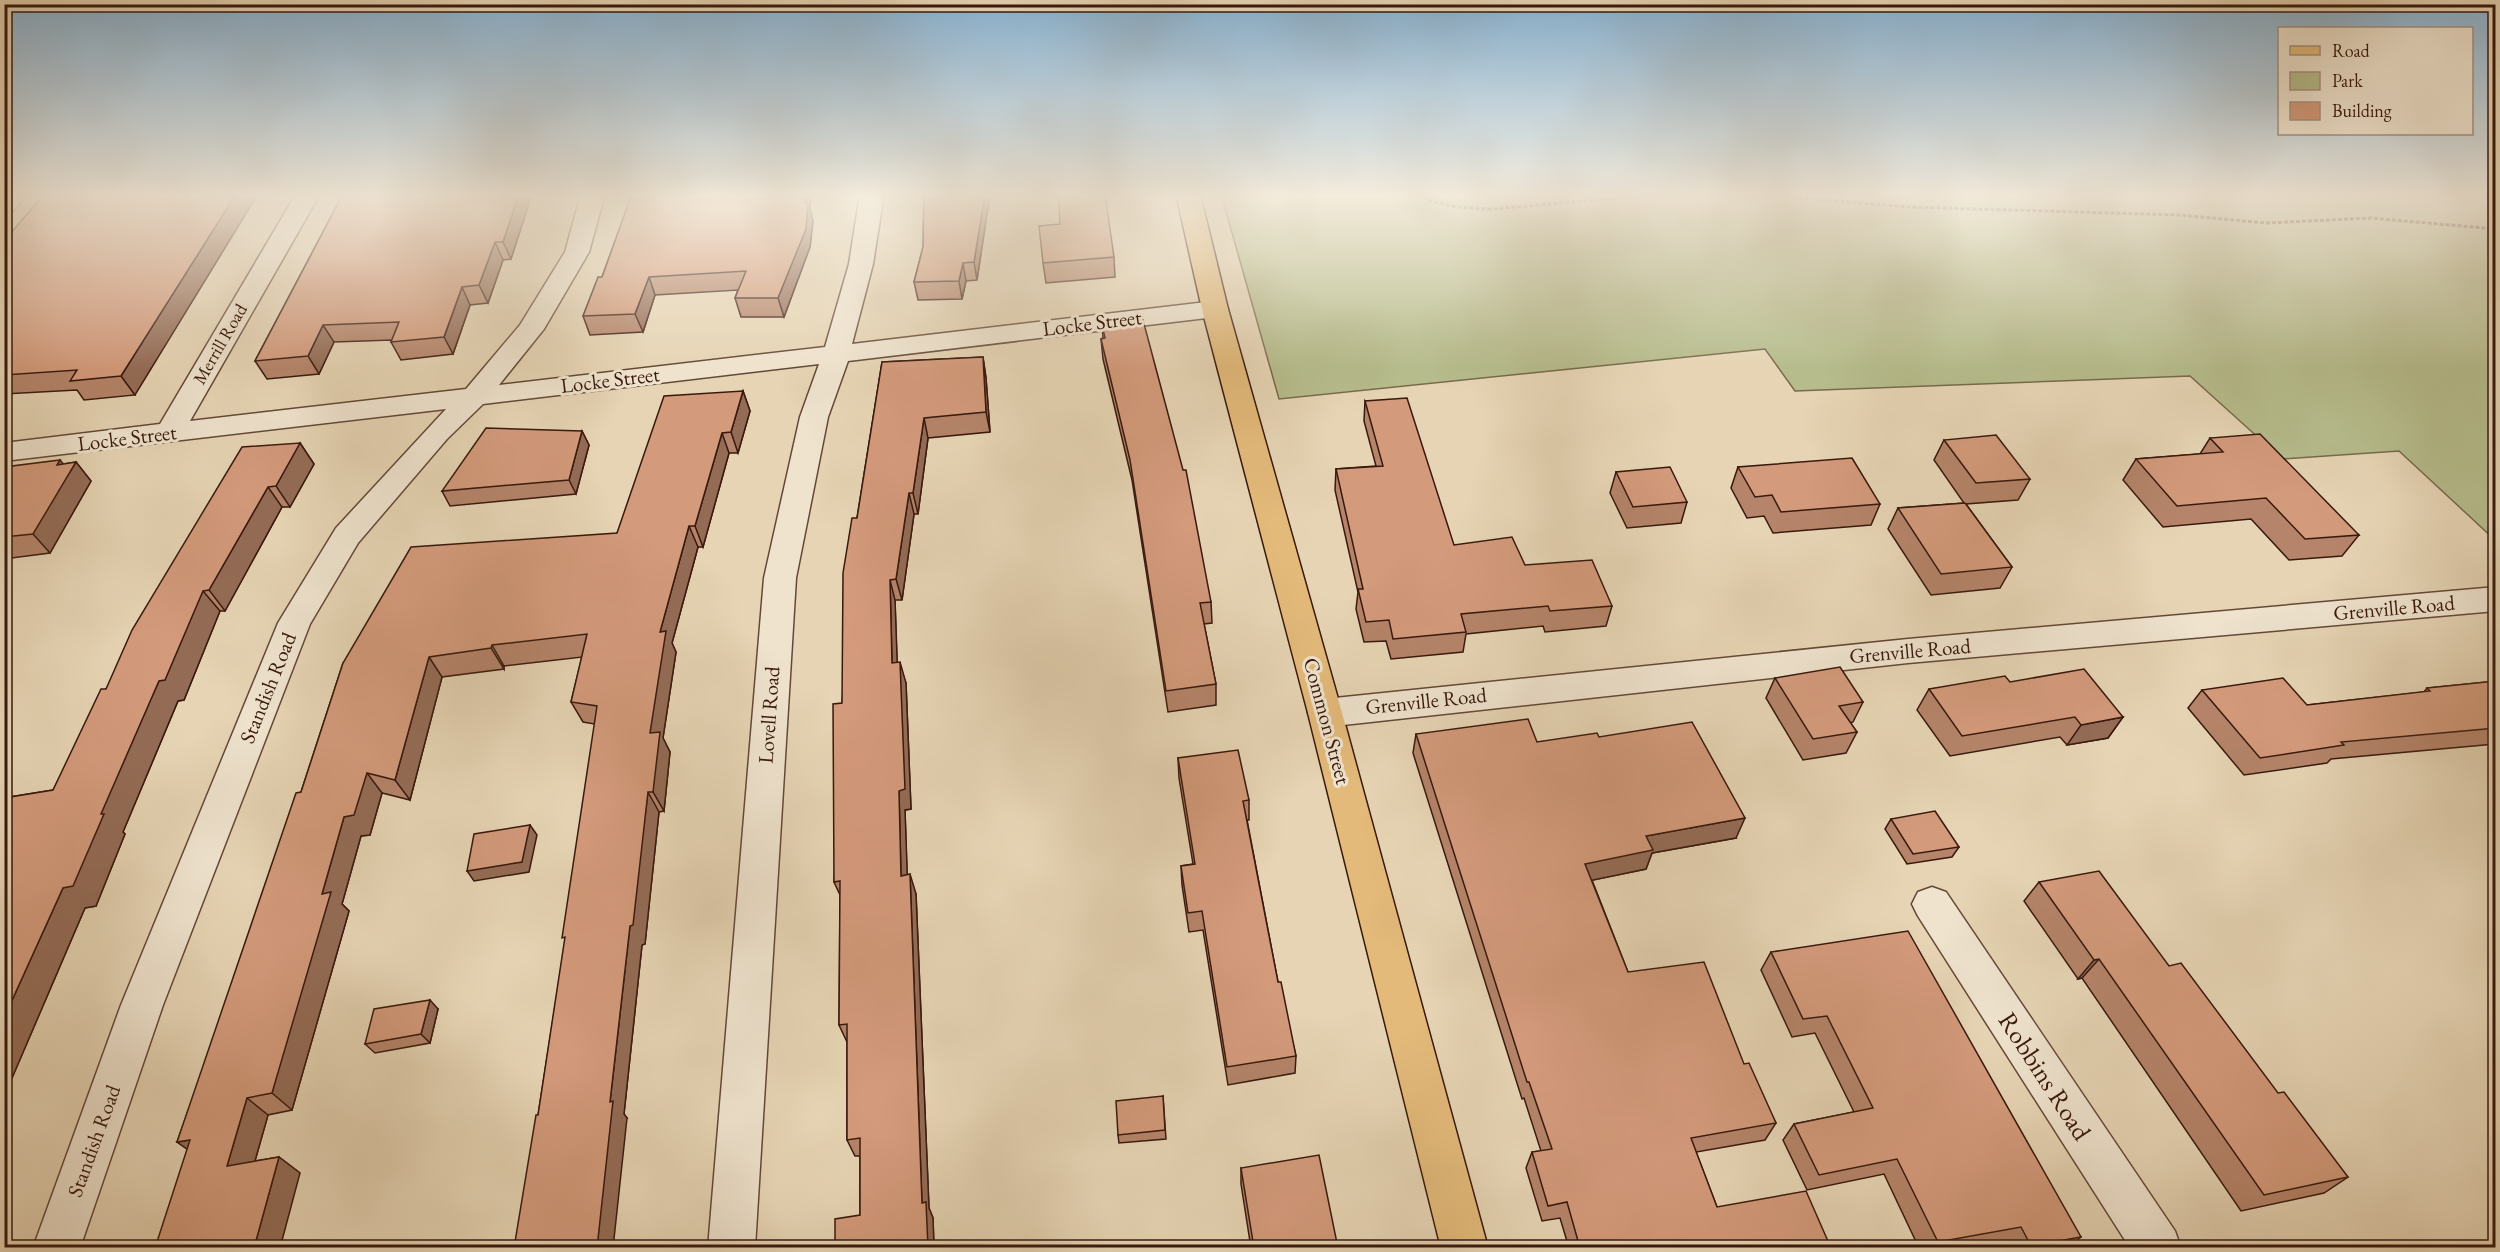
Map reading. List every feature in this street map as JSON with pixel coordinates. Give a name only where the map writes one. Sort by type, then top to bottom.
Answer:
[{"type":"main road","name":"Common Street","points":[[1202,252],[1465,1248]]},
{"type":"street","name":"Merrill Road","points":[[169,433],[274,252]]},
{"type":"street","name":"Standish Road","points":[[56,1248],[142,1005],[294,623],[347,536],[437,433],[475,396],[531,330],[577,252]]},
{"type":"street","name":"Lovell Road","points":[[730,1248],[780,578],[814,417],[837,353],[863,252]]},
{"type":"street","name":"Locke Street","points":[[4,452],[1215,309]]},
{"type":"street","name":"Grenville Road","points":[[1325,713],[1908,651],[2496,599]]},
{"type":"street","name":"Robbins Road","points":[[1932,904],[2158,1248]]},
{"type":"green space","points":[[1238,252],[2495,252],[2495,540],[2399,451],[2282,459],[2190,376],[1795,391],[1765,349],[1279,399]]},
{"type":"building","points":[[4,252],[199,252],[121,376],[70,381],[77,370],[4,375]]},
{"type":"building","points":[[312,252],[491,252],[479,285],[462,287],[444,337],[391,342],[399,322],[323,325],[308,356],[255,361]]},
{"type":"building","points":[[611,252],[796,252],[778,298],[735,298],[746,271],[649,277],[635,314],[583,316],[598,277],[602,277]]},
{"type":"building","points":[[922,252],[976,252],[974,262],[963,263],[959,281],[914,282]]},
{"type":"building","points":[[1042,252],[1113,252],[1114,257],[1043,263]]},
{"type":"building","points":[[1143,320],[1183,470],[1186,470],[1211,602],[1200,603],[1216,684],[1166,691],[1130,460],[1101,339],[1105,338],[1102,325]]},
{"type":"building","points":[[983,357],[986,412],[924,418],[913,493],[909,493],[896,579],[890,580],[892,663],[900,662],[905,789],[899,791],[901,876],[910,874],[922,1203],[926,1202],[928,1248],[835,1248],[835,1219],[860,1215],[860,1138],[847,1140],[847,1024],[839,1025],[840,881],[834,882],[833,704],[842,703],[843,573],[852,518],[857,518],[882,362]]},
{"type":"building","points":[[743,391],[731,432],[722,433],[695,526],[689,526],[660,632],[666,631],[650,733],[660,732],[653,792],[648,792],[633,925],[630,926],[610,1102],[613,1101],[597,1248],[514,1248],[536,1115],[538,1115],[597,706],[571,702],[587,634],[492,645],[491,648],[429,657],[395,780],[367,773],[354,815],[344,817],[322,894],[331,892],[272,1093],[247,1098],[227,1166],[279,1157],[254,1248],[155,1248],[190,1140],[177,1142],[296,793],[301,792],[343,663],[411,547],[617,533],[664,396]]},
{"type":"building","points":[[1407,398],[1454,545],[1512,537],[1525,565],[1592,560],[1612,606],[1550,611],[1548,606],[1461,614],[1466,632],[1393,639],[1389,620],[1366,622],[1358,589],[1363,589],[1336,469],[1383,466],[1365,401]]},
{"type":"building","points":[[486,428],[582,431],[569,480],[442,491]]},
{"type":"building","points":[[2260,434],[2359,535],[2305,539],[2266,498],[2177,506],[2136,459],[2223,452],[2210,438]]},
{"type":"building","points":[[1996,435],[2030,479],[1976,483],[1944,440]]},
{"type":"building","points":[[300,443],[276,486],[268,487],[209,590],[203,591],[165,680],[159,681],[101,814],[104,814],[73,886],[63,888],[4,1018],[4,798],[53,790],[101,689],[106,689],[132,630],[242,447]]},
{"type":"building","points":[[1852,458],[1880,504],[1781,512],[1772,495],[1755,497],[1738,467]]},
{"type":"building","points":[[60,460],[57,465],[76,462],[33,534],[4,537],[4,467]]},
{"type":"building","points":[[1670,467],[1687,502],[1633,507],[1616,472]]},
{"type":"building","points":[[1965,503],[2012,567],[1941,574],[1898,508]]},
{"type":"building","points":[[1840,667],[1863,702],[1839,706],[1857,732],[1813,739],[1775,678]]},
{"type":"building","points":[[2084,669],[2123,717],[2081,725],[2075,717],[1962,736],[1929,689],[2005,676],[2010,682]]},
{"type":"building","points":[[2283,678],[2307,705],[2496,681],[2496,728],[2341,742],[2344,745],[2260,758],[2202,690]]},
{"type":"building","points":[[1528,719],[1537,742],[1597,733],[1599,737],[1692,722],[1745,818],[1646,836],[1653,850],[1585,864],[1628,972],[1704,962],[1744,1064],[1749,1063],[1776,1123],[1691,1138],[1717,1207],[1806,1191],[1831,1248],[1580,1248],[1567,1202],[1548,1206],[1532,1152],[1552,1149],[1529,1082],[1527,1082],[1416,734]]},
{"type":"building","points":[[1238,750],[1249,800],[1243,801],[1278,982],[1281,982],[1296,1056],[1227,1067],[1202,911],[1188,913],[1181,866],[1195,864],[1178,758]]},
{"type":"building","points":[[1935,811],[1959,847],[1913,854],[1891,819]]},
{"type":"building","points":[[530,825],[522,862],[467,871],[474,834]]},
{"type":"building","points":[[2099,871],[2169,966],[2181,963],[2278,1093],[2284,1092],[2348,1177],[2264,1195],[2099,959],[2094,960],[2039,882]]},
{"type":"building","points":[[1908,931],[2081,1237],[2031,1246],[2021,1227],[1938,1242],[1897,1159],[1819,1175],[1794,1124],[1873,1108],[1827,1016],[1803,1019],[1771,952]]},
{"type":"building","points":[[430,1000],[421,1034],[365,1044],[374,1009]]},
{"type":"building","points":[[1163,1096],[1165,1130],[1118,1135],[1116,1101]]},
{"type":"building","points":[[1319,1155],[1338,1248],[1254,1248],[1241,1168]]}]
